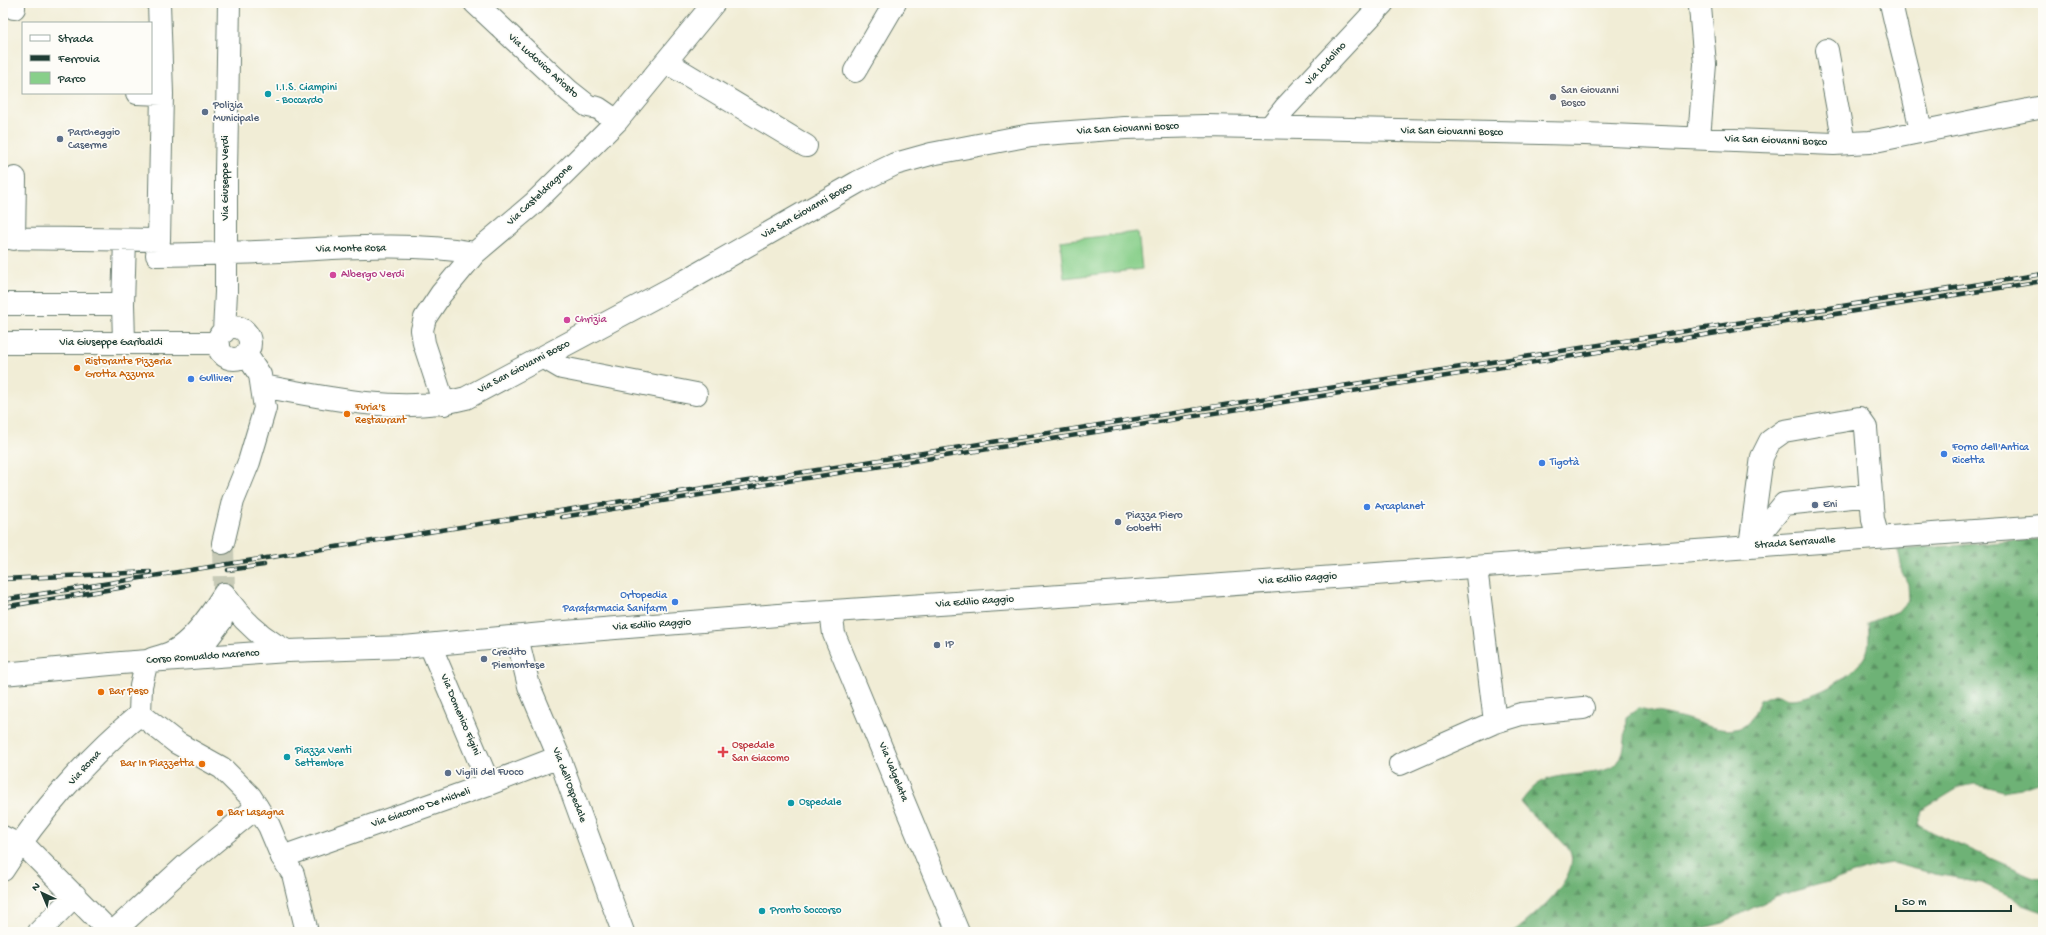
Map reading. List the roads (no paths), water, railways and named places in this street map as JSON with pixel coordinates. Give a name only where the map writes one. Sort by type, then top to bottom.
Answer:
[{"type":"street","points":[[14,178],[9,238],[159,240],[162,94],[159,3]]},
{"type":"street","name":"Via Giuseppe Verdi","points":[[227,335],[226,254],[229,3]]},
{"type":"street","name":"Via Ludovico Ariosto","points":[[475,3],[569,91],[588,106],[598,108],[616,121]]},
{"type":"street","name":"Via Casteldragone","points":[[444,404],[424,343],[422,330],[425,318],[440,294],[475,252],[533,204],[616,121],[714,3]]},
{"type":"street","points":[[855,71],[895,3]]},
{"type":"street","points":[[1891,3],[1906,62],[1921,132]]},
{"type":"street","name":"Via Lodolino","points":[[1270,127],[1285,108],[1381,4]]},
{"type":"street","points":[[1699,138],[1705,64],[1700,7]]},
{"type":"street","points":[[1827,50],[1844,143]]},
{"type":"street","points":[[666,62],[806,146]]},
{"type":"street","points":[[152,94],[162,94]]},
{"type":"street","name":"Via San Giovanni Bosco","points":[[269,388],[311,396],[380,404],[444,404],[466,398],[731,256],[858,182],[895,164],[931,154],[1031,135],[1125,128],[1206,126],[1844,143],[1870,142],[2043,107]]},
{"type":"street","points":[[124,342],[123,304],[125,240]]},
{"type":"street","name":"Via Monte Rosa","points":[[159,240],[157,255],[226,254],[351,248],[450,249],[475,252]]},
{"type":"street","points":[[3,304],[123,304]]},
{"type":"street","points":[[223,543],[233,502],[262,425],[269,388],[258,368],[246,354],[250,346],[247,333],[227,335]]},
{"type":"street","name":"Via Giuseppe Garibaldi","points":[[3,343],[210,343],[227,335]]},
{"type":"street","points":[[542,357],[562,368],[696,394]]},
{"type":"street","points":[[1750,546],[1762,457],[1770,441],[1784,431],[1858,418],[1866,428],[1873,520],[1878,537]]},
{"type":"street","points":[[1750,546],[1784,504],[1871,495]]},
{"type":"street","name":"Strada Serravalle","points":[[1546,561],[2043,526]]},
{"type":"street","name":"Via Edilio Raggio","points":[[404,647],[831,612],[1546,561]]},
{"type":"street","points":[[1476,567],[1495,722]]},
{"type":"street","points":[[224,594],[243,618],[256,631],[271,643],[287,650]]},
{"type":"street","points":[[190,658],[197,653],[221,621],[224,594]]},
{"type":"street","points":[[224,594],[210,617],[193,636],[174,652],[147,661],[141,686],[140,714],[178,744],[222,768],[250,796],[269,826],[282,857],[293,874],[307,932]]},
{"type":"street","name":"Via Valgelata","points":[[831,612],[834,634],[958,932]]},
{"type":"street","name":"Via dell'Ospedale","points":[[517,637],[529,686],[559,757],[624,932]]},
{"type":"street","name":"Via Domenico Figini","points":[[430,645],[489,784]]},
{"type":"street","name":"Corso Romualdo Marenco","points":[[3,674],[49,668],[287,650],[404,647]]},
{"type":"street","points":[[1400,764],[1495,722],[1521,714],[1583,708]]},
{"type":"street","name":"Via Roma","points":[[3,870],[14,841],[48,809],[108,742],[140,714]]},
{"type":"street","name":"Via Giacomo De Micheli","points":[[282,857],[489,784],[559,757]]},
{"type":"street","points":[[14,841],[75,895],[112,932],[185,866],[257,807]]},
{"type":"street","points":[[39,932],[75,895]]},
{"type":"tunnel","points":[[223,543],[224,594]]},
{"type":"railway","points":[[3,600],[2043,274]]},
{"type":"railway","points":[[562,517],[2043,281]]},
{"type":"railway","points":[[228,570],[264,565]]},
{"type":"railway","points":[[3,579],[150,572]]},
{"type":"railway","points":[[3,607],[131,586]]},
{"type":"place","name":"I.I.S. Ciampini - Boccardo","points":[[268,94]]},
{"type":"place","name":"San Giovanni Bosco","points":[[1553,97]]},
{"type":"place","name":"Polizia Municipale","points":[[205,112]]},
{"type":"place","name":"Parcheggio Caserme","points":[[60,139]]},
{"type":"place","name":"Albergo Verdi","points":[[333,275]]},
{"type":"place","name":"Chrizia","points":[[567,320]]},
{"type":"place","name":"Ristorante Pizzeria Grotta Azzurra","points":[[77,368]]},
{"type":"place","name":"Gulliver","points":[[191,379]]},
{"type":"place","name":"Furia's Restaurant","points":[[347,414]]},
{"type":"place","name":"Forno dell'Antica Ricetta","points":[[1944,454]]},
{"type":"place","name":"Tigotà","points":[[1542,463]]},
{"type":"place","name":"Eni","points":[[1815,505]]},
{"type":"place","name":"Arcaplanet","points":[[1367,507]]},
{"type":"place","name":"Piazza Piero Gobetti","points":[[1118,522]]},
{"type":"place","name":"Ortopedia Parafarmacia Sanifarm","points":[[675,602]]},
{"type":"place","name":"IP","points":[[937,645]]},
{"type":"place","name":"Credito Piemontese","points":[[484,659]]},
{"type":"place","name":"Bar Peso","points":[[101,692]]},
{"type":"place","name":"Ospedale San Giacomo","points":[[723,752]]},
{"type":"place","name":"Piazza Venti Settembre","points":[[287,757]]},
{"type":"place","name":"Bar In Piazzetta","points":[[202,764]]},
{"type":"place","name":"Vigili del Fuoco","points":[[448,773]]},
{"type":"place","name":"Ospedale","points":[[791,803]]},
{"type":"place","name":"Bar Lasagna","points":[[220,813]]},
{"type":"place","name":"Pronto Soccorso","points":[[762,911]]}]
